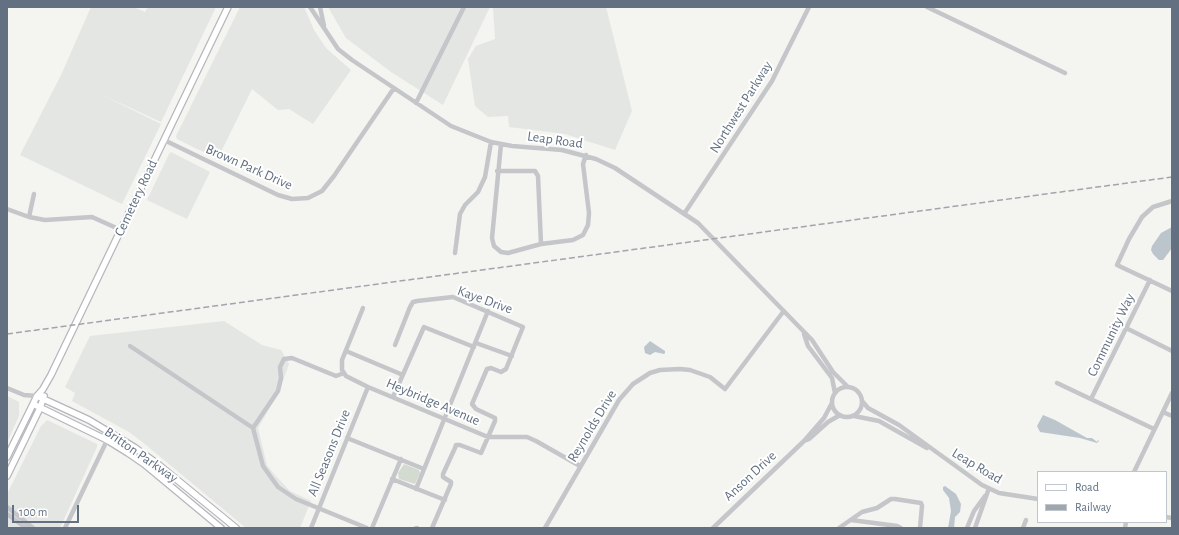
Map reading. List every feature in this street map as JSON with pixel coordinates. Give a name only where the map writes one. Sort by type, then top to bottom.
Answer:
[{"type":"main road","name":"Cemetery Road","points":[[7,457],[37,396],[43,390],[228,7]]},
{"type":"main road","points":[[7,476],[44,399],[43,390]]},
{"type":"main road","name":"Britton Parkway","points":[[37,396],[111,432],[159,465],[236,528]]},
{"type":"main road","name":"Britton Parkway","points":[[33,404],[107,440],[144,464],[221,528]]},
{"type":"street","name":"Leap Road","points":[[310,7],[338,49],[416,103],[456,128],[491,142],[562,150],[586,155],[615,168],[684,214],[706,230],[804,334],[812,340],[838,378],[848,387]]},
{"type":"street","name":"Leap Road","points":[[320,7],[324,27]]},
{"type":"street","points":[[416,103],[464,7]]},
{"type":"street","name":"Northwest Parkway","points":[[684,214],[772,81],[809,7]]},
{"type":"street","points":[[928,7],[1065,73]]},
{"type":"street","name":"Brown Park Drive","points":[[164,140],[278,195],[292,199],[308,198],[322,191],[334,176],[394,88]]},
{"type":"street","points":[[455,253],[460,214],[465,205],[478,192],[485,177],[491,142]]},
{"type":"street","points":[[501,144],[497,171],[492,238],[494,246],[501,252],[508,253],[541,244],[573,240],[583,235],[588,225],[589,213],[583,164],[586,155]]},
{"type":"street","points":[[497,171],[536,171],[538,176],[541,244]]},
{"type":"street","points":[[28,217],[34,194]]},
{"type":"street","points":[[1172,201],[1153,207],[1142,217],[1129,239],[1117,265],[1172,291]]},
{"type":"street","points":[[7,209],[28,217],[45,220],[92,217],[121,230]]},
{"type":"street","name":"Community Way","points":[[1091,399],[1150,280]]},
{"type":"street","name":"Kaye Drive","points":[[395,346],[413,302],[453,297],[523,327],[512,356]]},
{"type":"street","points":[[253,428],[278,391],[280,367],[284,359],[292,358],[336,376],[344,373],[342,366],[346,352],[363,308]]},
{"type":"street","points":[[416,489],[488,311]]},
{"type":"street","name":"Reynolds Drive","points":[[545,528],[619,400],[633,384],[650,373],[660,370],[680,369],[690,370],[710,377],[725,389],[783,312]]},
{"type":"street","points":[[393,397],[424,327],[512,356],[504,371],[492,368],[487,369],[472,404],[476,409],[495,418],[481,453],[456,445],[443,474],[443,477],[451,482],[445,500],[432,528]]},
{"type":"street","points":[[1126,328],[1172,351]]},
{"type":"street","name":"Leap Road","points":[[804,334],[808,346],[832,378],[835,394]]},
{"type":"street","points":[[130,346],[253,428],[263,466],[278,487],[296,499],[367,528]]},
{"type":"street","points":[[346,352],[402,375]]},
{"type":"street","name":"Heybridge Avenue","points":[[344,373],[349,378],[368,387],[488,437],[527,437],[580,466]]},
{"type":"street","points":[[1057,383],[1154,429]]},
{"type":"street","name":"All Seasons Drive","points":[[311,528],[368,387]]},
{"type":"street","points":[[848,387],[858,391],[862,401],[860,410],[852,416],[840,415],[834,410],[832,403],[835,394],[841,388],[848,387]]},
{"type":"street","points":[[7,388],[24,395],[37,396]]},
{"type":"street","points":[[1134,471],[1172,393]]},
{"type":"street","points":[[24,395],[33,404]]},
{"type":"street","name":"Leap Road","points":[[862,401],[868,408],[899,425],[930,449],[989,488],[1013,496],[1037,499]]},
{"type":"street","name":"Anson Drive","points":[[713,528],[804,441],[824,418],[832,403]]},
{"type":"street","points":[[1163,412],[1172,416]]},
{"type":"street","name":"Anson Drive","points":[[804,441],[809,439],[828,422],[840,415]]},
{"type":"street","name":"Leap Road","points":[[852,416],[861,416],[879,421],[930,449]]},
{"type":"street","points":[[65,528],[111,432]]},
{"type":"street","points":[[347,438],[424,469]]},
{"type":"street","points":[[372,528],[400,459]]},
{"type":"street","points":[[392,479],[445,500]]},
{"type":"street","points":[[975,528],[989,488]]},
{"type":"street","points":[[967,528],[974,511],[986,495]]},
{"type":"street","points":[[839,528],[866,510],[877,508],[891,499],[921,503],[920,528]]},
{"type":"street","points":[[7,507],[33,528]]},
{"type":"street","points":[[7,514],[26,528]]},
{"type":"street","points":[[851,520],[897,526],[901,528]]},
{"type":"street","points":[[1023,528],[1026,520]]},
{"type":"shaded area","points":[[91,7],[133,7],[145,12],[148,7],[216,7],[161,122],[100,94],[161,124],[122,204],[20,155],[61,75]]},
{"type":"shaded area","points":[[240,7],[304,7],[314,30],[326,48],[351,70],[313,124],[289,109],[278,110],[252,89],[218,158],[177,139],[176,136]]},
{"type":"shaded area","points":[[328,7],[490,7],[443,105],[391,72],[346,38]]},
{"type":"shaded area","points":[[493,7],[606,7],[632,111],[615,150],[565,134],[509,127],[508,116],[488,117],[475,106],[468,59],[476,46],[495,39]]},
{"type":"shaded area","points":[[171,152],[210,172],[187,219],[147,200]]},
{"type":"shaded area","points":[[1172,227],[1172,248],[1163,260],[1159,260],[1151,250],[1152,246],[1161,233]]},
{"type":"shaded area","points":[[224,321],[262,345],[281,350],[289,364],[279,392],[258,428],[267,465],[290,491],[311,501],[300,528],[246,528],[129,432],[72,401],[75,393],[65,387],[90,336]]},
{"type":"shaded area","points":[[650,341],[665,351],[665,353],[655,352],[650,355],[645,353],[644,347]]},
{"type":"shaded area","points":[[7,396],[19,402],[19,416],[7,442]]},
{"type":"shaded area","points":[[1043,415],[1087,438],[1092,438],[1097,442],[1098,440],[1099,441],[1097,443],[1080,438],[1040,432],[1037,426]]},
{"type":"shaded area","points":[[47,420],[97,444],[97,447],[60,528],[7,528],[7,494],[41,426]]},
{"type":"shaded area","points":[[404,464],[419,470],[420,473],[415,484],[399,479],[398,473]]},
{"type":"shaded area","points":[[945,486],[956,494],[961,504],[960,512],[955,517],[954,528],[948,528],[951,511],[949,498],[943,490],[943,487]]},
{"type":"railway","points":[[7,334],[1172,177]]}]
